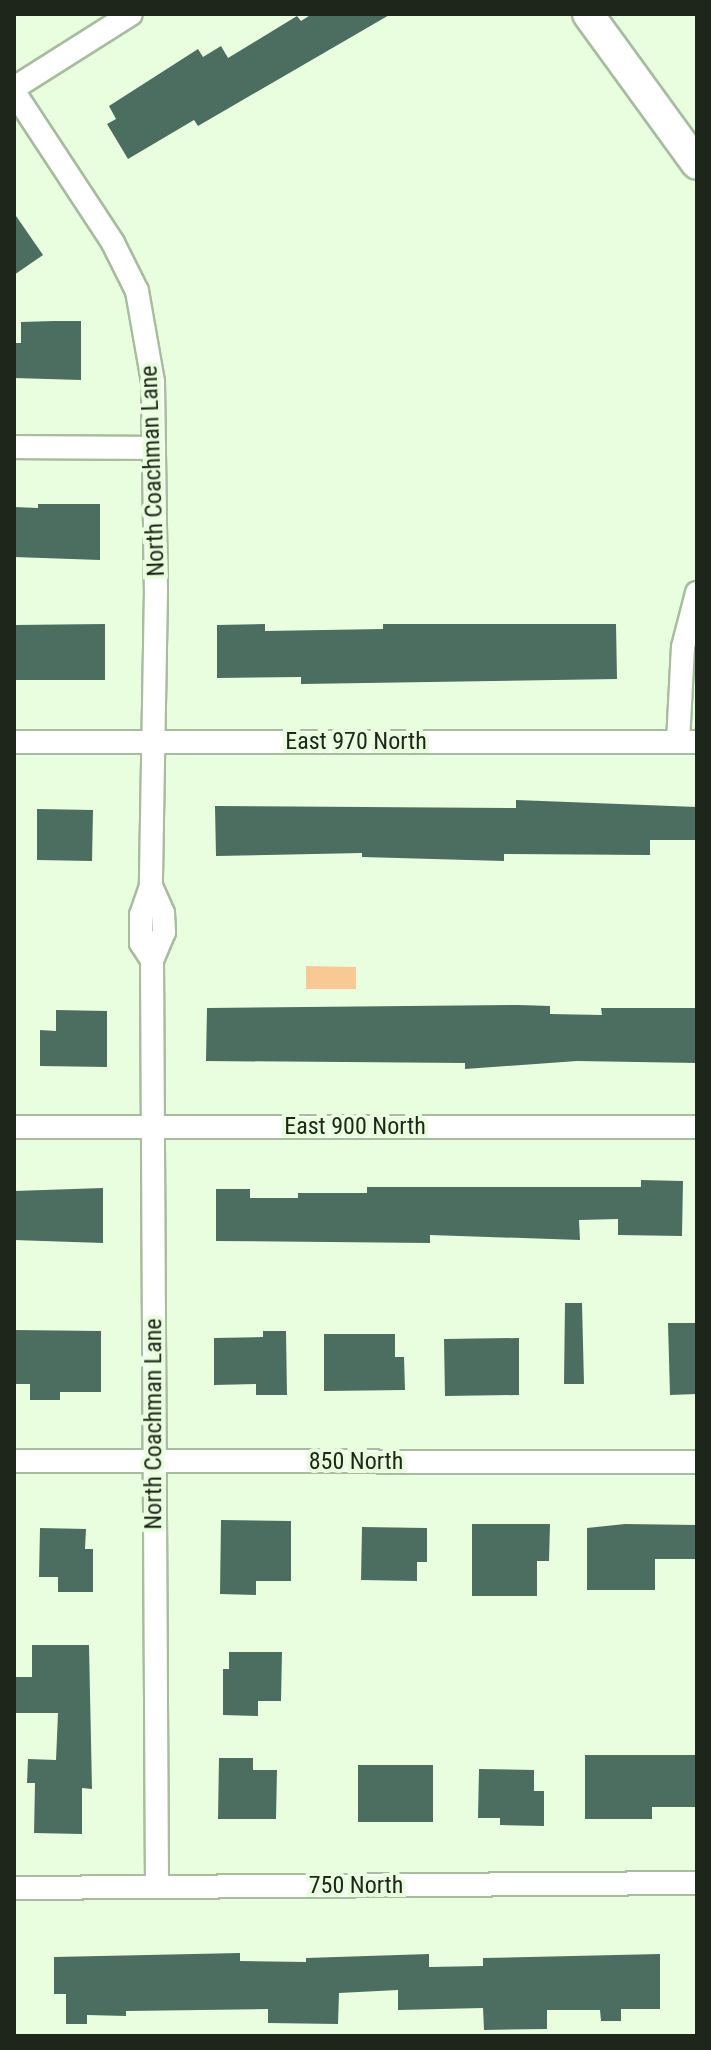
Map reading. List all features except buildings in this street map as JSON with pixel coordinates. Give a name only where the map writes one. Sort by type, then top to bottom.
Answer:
[{"type":"street","points":[[14,90],[131,14]]},
{"type":"street","points":[[588,14],[697,164]]},
{"type":"street","name":"North Coachman Lane","points":[[14,90],[113,243],[137,291],[149,341],[156,590],[150,742],[151,886],[141,915],[141,943],[152,960],[157,1887]]},
{"type":"street","points":[[14,447],[154,448]]},
{"type":"street","points":[[688,742],[683,647],[697,593]]},
{"type":"street","name":"East 970 North","points":[[14,742],[688,742]]},
{"type":"street","name":"East 900 North","points":[[14,1127],[697,1127]]},
{"type":"street","name":"850 North","points":[[14,1461],[697,1462]]},
{"type":"street","name":"750 North","points":[[14,1888],[697,1883]]},
{"type":"shaded area","points":[[306,966],[356,967],[356,989],[306,989]]}]
